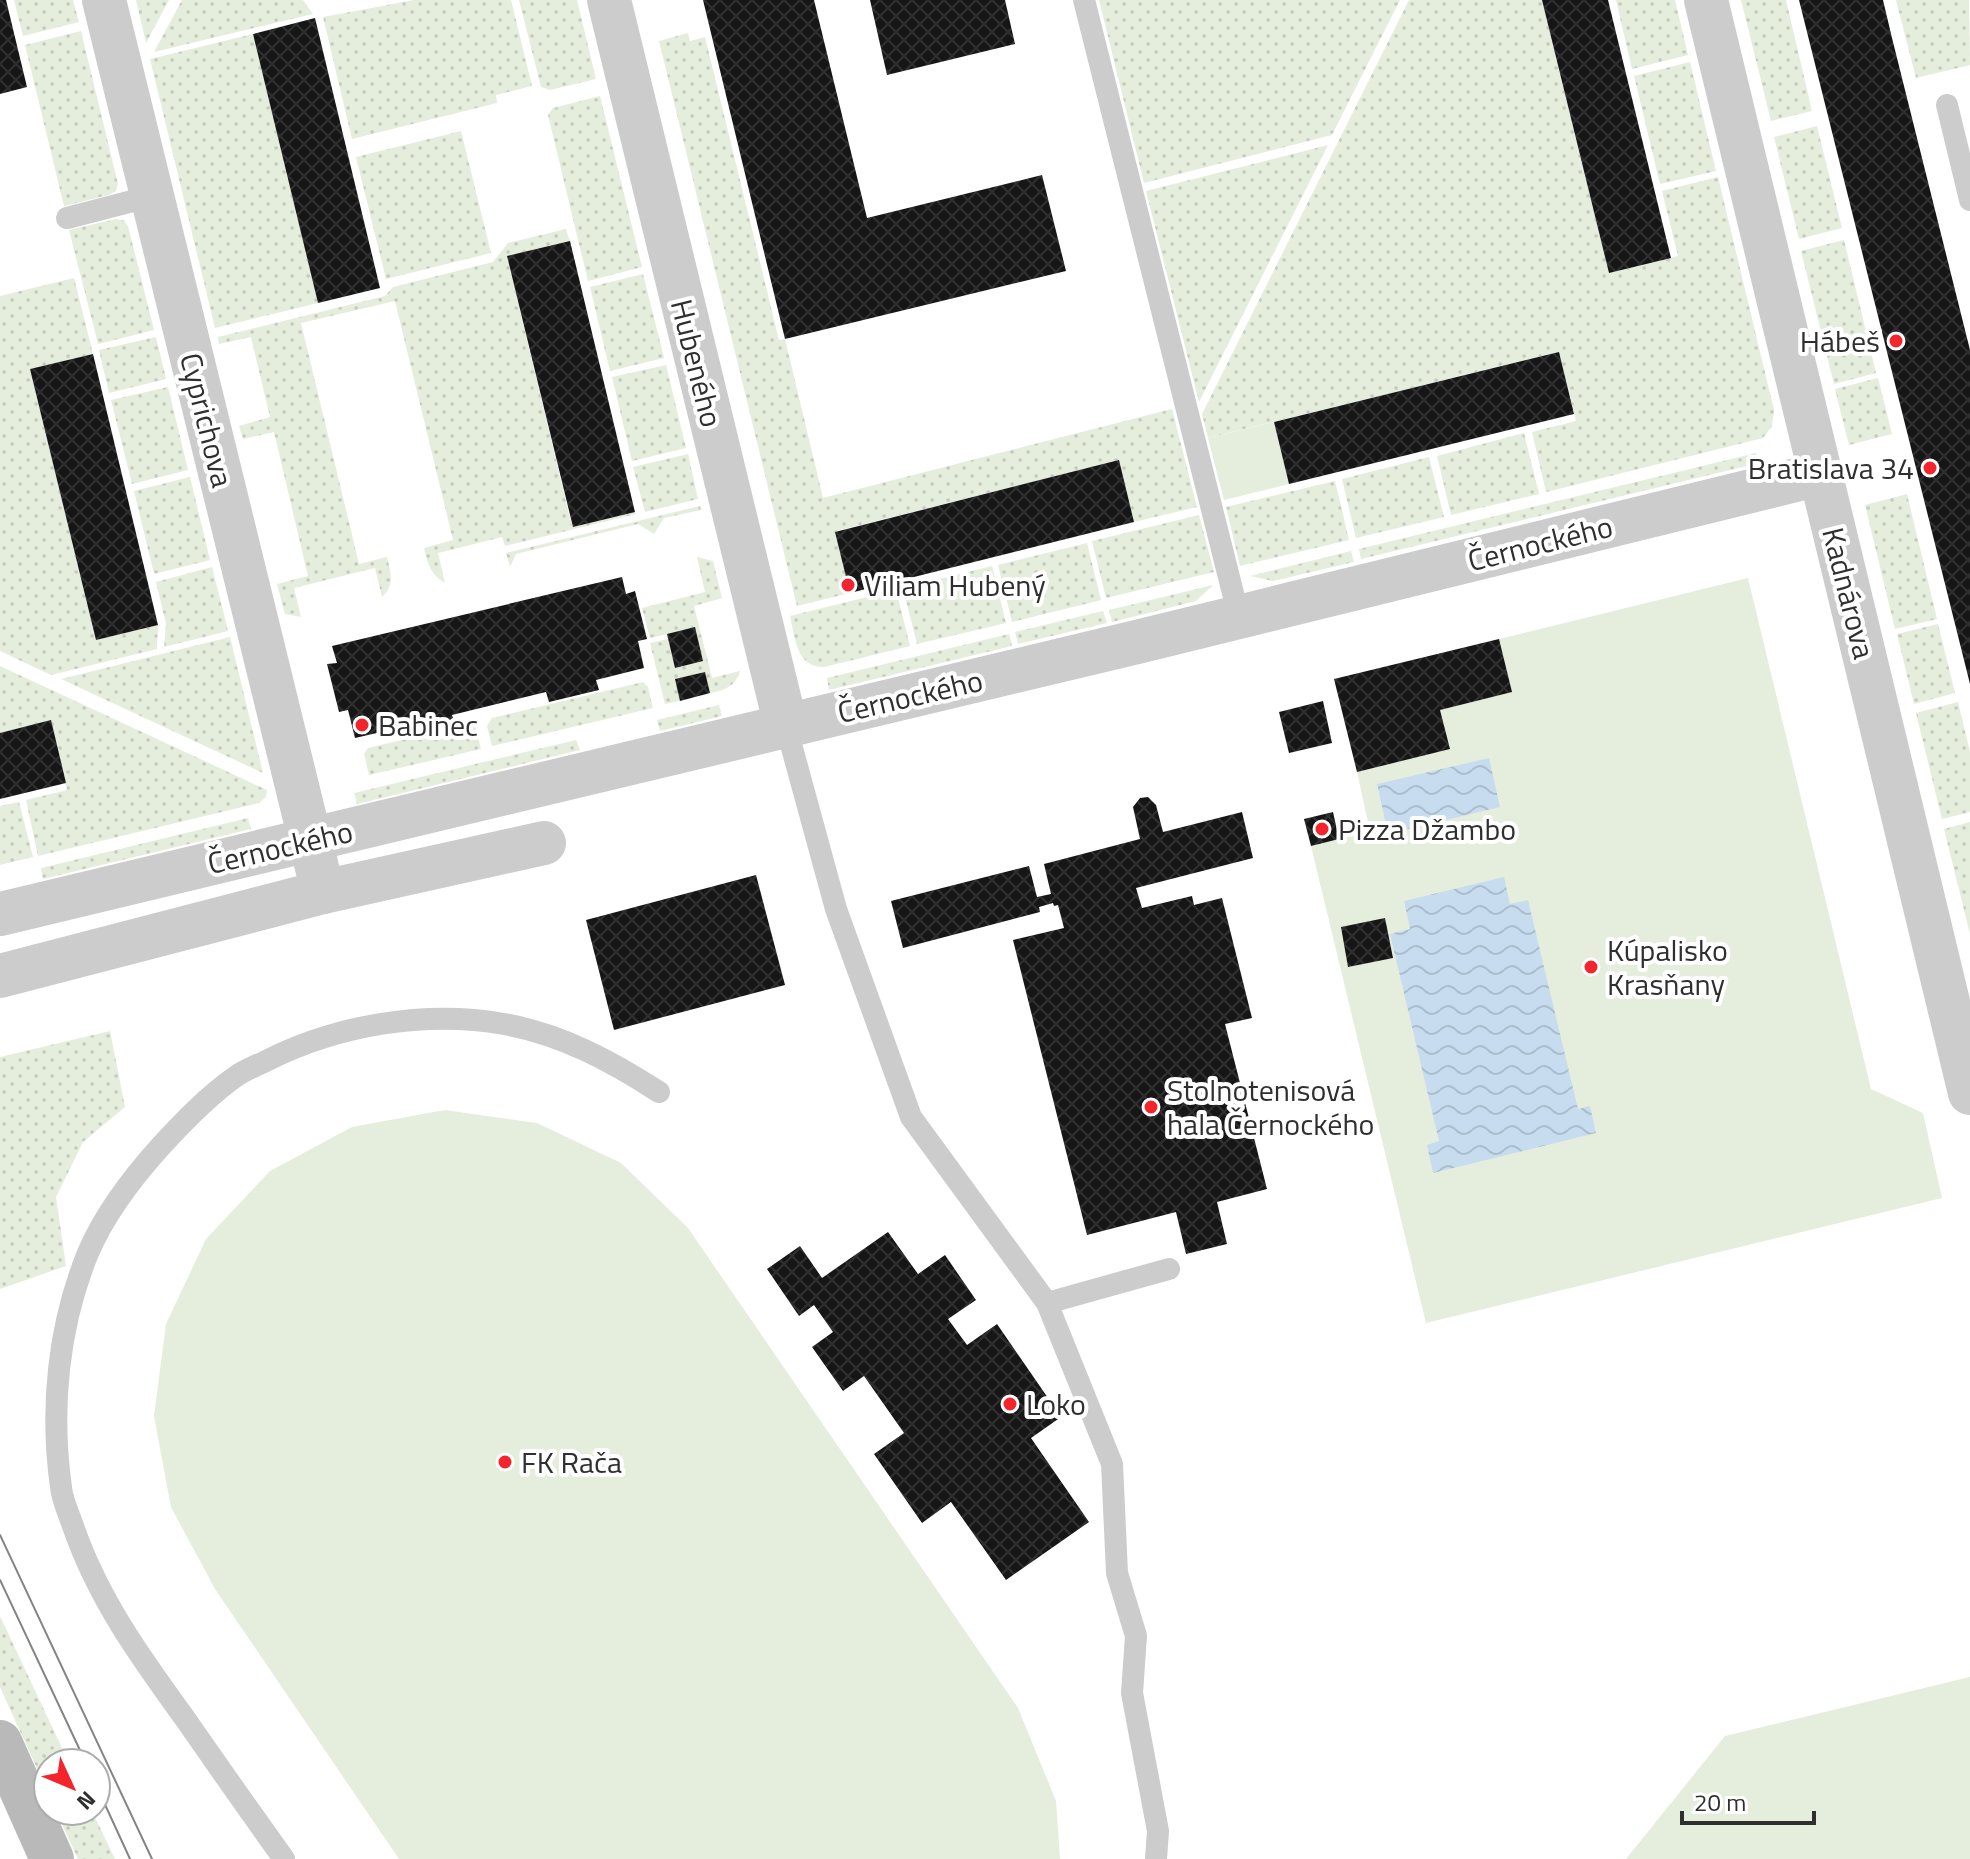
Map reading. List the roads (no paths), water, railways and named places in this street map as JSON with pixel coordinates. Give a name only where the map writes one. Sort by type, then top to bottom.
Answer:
[{"type":"main road","points":[[0,1742],[52,1859]]},
{"type":"street","name":"Cyprichova","points":[[104,0],[323,892]]},
{"type":"street","name":"Hubeného","points":[[609,0],[786,726]]},
{"type":"street","name":"Kadnárova","points":[[1706,0],[1970,1093]]},
{"type":"street","name":"Černockého","points":[[0,914],[1239,617],[1818,468]]},
{"type":"street","points":[[0,976],[323,892],[544,843]]},
{"type":"lane","points":[[1084,0],[1239,617]]},
{"type":"lane","points":[[1947,105],[1970,200]]},
{"type":"lane","points":[[67,218],[152,196]]},
{"type":"lane","points":[[786,726],[836,909],[911,1117],[1047,1303],[1112,1464],[1117,1573],[1136,1636],[1132,1693],[1158,1831],[1156,1859]]},
{"type":"lane","points":[[284,1859],[113,1616],[84,1558],[61,1491],[56,1427],[60,1359],[70,1306],[89,1250],[129,1181],[188,1117],[237,1075],[297,1045],[341,1033],[408,1021],[456,1019],[505,1024],[560,1038],[615,1063],[659,1092]]},
{"type":"lane","points":[[1047,1303],[1169,1269]]},
{"type":"water","points":[[1489,758],[1500,807],[1388,834],[1377,784]]},
{"type":"water","points":[[1504,877],[1510,904],[1528,900],[1578,1109],[1590,1106],[1596,1133],[1433,1173],[1427,1145],[1439,1141],[1390,934],[1410,929],[1404,901]]},
{"type":"tram line","points":[[0,1535],[152,1859]]},
{"type":"tram line","points":[[0,1580],[78,1747]]},
{"type":"tram line","points":[[112,1820],[130,1859]]},
{"type":"place","name":"Hábeš","points":[[1896,341]]},
{"type":"place","name":"Bratislava 34","points":[[1930,468]]},
{"type":"place","name":"Viliam Hubený","points":[[848,585]]},
{"type":"place","name":"Babinec","points":[[362,725]]},
{"type":"place","name":"Pizza Džambo","points":[[1322,829]]},
{"type":"place","name":"Kúpalisko Krasňany","points":[[1591,967]]},
{"type":"place","name":"Stolnotenisová hala Černockého","points":[[1151,1107]]},
{"type":"place","name":"Loko","points":[[1010,1404]]},
{"type":"place","name":"FK Rača","points":[[505,1462]]}]
